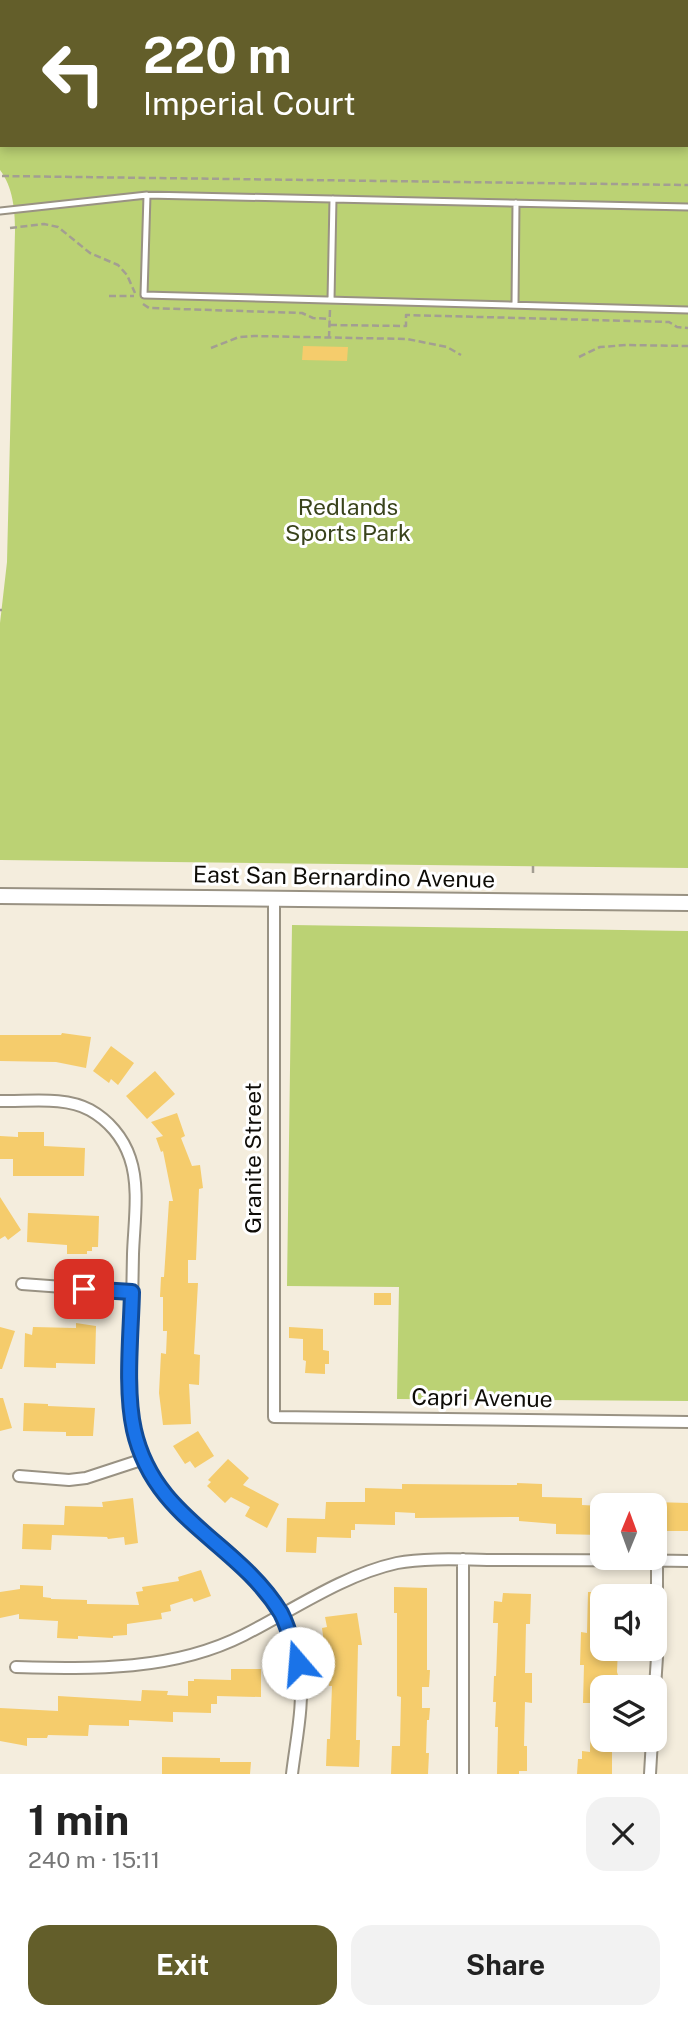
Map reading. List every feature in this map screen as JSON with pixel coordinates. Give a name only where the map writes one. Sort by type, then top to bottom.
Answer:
[{"type":"street","name":"East San Bernardino Avenue","points":[[0,896],[688,903]]},
{"type":"street","name":"Granite Street","points":[[274,899],[274,1417]]},
{"type":"street","points":[[0,1101],[61,1101],[88,1109],[108,1122],[121,1139],[133,1168],[135,1207],[130,1409],[134,1432],[154,1481],[173,1505],[231,1554],[282,1615],[300,1675],[300,1707],[292,1774]]},
{"type":"street","points":[[22,1284],[132,1292]]},
{"type":"street","name":"Capri Avenue","points":[[274,1417],[688,1422]]},
{"type":"street","points":[[19,1476],[69,1480],[86,1478],[144,1459]]},
{"type":"street","points":[[463,1559],[463,1774]]},
{"type":"street","points":[[16,1667],[87,1669],[152,1664],[216,1647],[355,1577],[398,1563],[463,1559],[590,1560]]},
{"type":"street","points":[[667,1560],[688,1561]]},
{"type":"street","points":[[656,1675],[657,1570]]},
{"type":"street","points":[[650,1774],[651,1752]]},
{"type":"lane","points":[[147,195],[144,295],[688,310]]},
{"type":"lane","points":[[0,211],[147,195],[688,207]]},
{"type":"lane","points":[[331,300],[333,199]]},
{"type":"lane","points":[[515,305],[516,203]]},
{"type":"path","points":[[2,176],[688,185]]},
{"type":"path","points":[[10,228],[44,224],[58,227],[85,249],[124,270],[136,296],[149,308],[298,312],[313,318],[330,319]]},
{"type":"path","points":[[109,296],[136,296]]},
{"type":"path","points":[[329,338],[331,300]]},
{"type":"path","points":[[330,325],[406,326],[406,315],[662,321],[688,328]]},
{"type":"path","points":[[211,348],[239,337],[329,338],[420,341],[447,347],[461,355]]},
{"type":"path","points":[[579,357],[600,347],[688,346]]},
{"type":"path","points":[[194,872],[195,862]]},
{"type":"path","points":[[533,866],[533,873]]},
{"type":"green space","name":"Redlands Sports Park","points":[[0,147],[688,147],[688,868],[0,860],[0,623],[7,562],[15,231],[12,199],[0,170]]},
{"type":"green space","points":[[292,925],[688,931],[688,1401],[397,1399],[399,1287],[287,1286]]},
{"type":"building","points":[[303,346],[348,347],[347,361],[302,360]]},
{"type":"building","points":[[62,1033],[91,1037],[86,1068],[56,1062],[0,1061],[0,1035]]},
{"type":"building","points":[[111,1046],[134,1063],[118,1085],[111,1079],[109,1083],[93,1071]]},
{"type":"building","points":[[155,1071],[175,1094],[147,1119],[126,1096]]},
{"type":"building","points":[[177,1113],[185,1136],[181,1138],[192,1166],[200,1165],[203,1188],[199,1189],[196,1260],[188,1260],[188,1283],[198,1283],[194,1354],[200,1355],[199,1385],[189,1384],[191,1424],[163,1425],[159,1393],[161,1353],[166,1354],[167,1331],[163,1331],[163,1297],[160,1297],[161,1277],[164,1277],[169,1201],[173,1201],[163,1151],[161,1152],[156,1138],[163,1136],[151,1122]]},
{"type":"building","points":[[18,1132],[44,1132],[44,1146],[85,1148],[84,1176],[13,1176],[13,1159],[0,1159],[0,1136],[18,1137]]},
{"type":"building","points":[[0,1197],[21,1230],[8,1240],[5,1236],[0,1239]]},
{"type":"building","points":[[28,1213],[99,1216],[98,1247],[92,1247],[92,1251],[87,1251],[87,1254],[67,1254],[67,1245],[27,1242]]},
{"type":"building","points":[[374,1293],[391,1293],[391,1305],[374,1305]]},
{"type":"building","points":[[76,1323],[96,1326],[95,1364],[56,1363],[56,1368],[24,1367],[25,1333],[32,1335],[33,1327],[76,1328]]},
{"type":"building","points":[[0,1327],[15,1331],[2,1369],[0,1369]]},
{"type":"building","points":[[289,1327],[323,1329],[323,1350],[329,1351],[329,1364],[325,1364],[325,1374],[305,1373],[303,1339],[289,1338]]},
{"type":"building","points":[[0,1398],[3,1398],[12,1428],[0,1431]]},
{"type":"building","points":[[24,1403],[95,1408],[93,1436],[23,1431]]},
{"type":"building","points":[[198,1431],[214,1456],[195,1468],[190,1461],[185,1464],[173,1446]]},
{"type":"building","points":[[228,1459],[249,1478],[243,1485],[279,1504],[267,1528],[245,1516],[250,1507],[231,1497],[225,1503],[207,1486],[211,1482],[208,1480]]},
{"type":"building","points":[[402,1484],[542,1484],[542,1497],[582,1498],[582,1505],[590,1505],[590,1535],[556,1534],[556,1524],[519,1521],[519,1517],[415,1518],[415,1513],[395,1512],[395,1525],[355,1524],[355,1530],[351,1530],[351,1538],[317,1537],[316,1553],[286,1552],[287,1518],[325,1519],[326,1502],[365,1502],[365,1488],[402,1489]]},
{"type":"building","points":[[133,1498],[138,1543],[125,1545],[124,1537],[108,1539],[52,1535],[51,1550],[22,1549],[23,1524],[64,1525],[65,1506],[103,1507],[102,1502]]},
{"type":"building","points":[[667,1502],[688,1503],[688,1531],[667,1531]]},
{"type":"building","points":[[201,1570],[211,1596],[194,1602],[192,1598],[170,1605],[171,1611],[161,1613],[162,1619],[127,1624],[127,1635],[113,1638],[57,1638],[58,1621],[19,1619],[19,1614],[0,1618],[0,1592],[20,1589],[20,1585],[43,1586],[43,1597],[51,1599],[87,1600],[87,1604],[139,1605],[136,1592],[143,1591],[142,1587],[179,1581],[178,1577]]},
{"type":"building","points":[[394,1587],[427,1588],[427,1670],[430,1670],[429,1687],[422,1687],[422,1708],[430,1708],[426,1753],[429,1753],[428,1774],[391,1774],[392,1746],[400,1746],[401,1697],[397,1696],[397,1613],[394,1613]]},
{"type":"building","points":[[590,1592],[590,1661],[617,1661],[618,1675],[590,1675],[590,1703],[583,1703],[581,1632],[587,1633]]},
{"type":"building","points":[[503,1593],[531,1594],[530,1624],[526,1624],[525,1673],[532,1673],[532,1703],[525,1702],[524,1746],[527,1746],[527,1771],[519,1771],[519,1774],[497,1774],[498,1727],[495,1727],[496,1702],[493,1702],[498,1623],[493,1623],[494,1601],[502,1602]]},
{"type":"building","points":[[357,1613],[362,1645],[358,1645],[356,1740],[360,1740],[359,1767],[326,1766],[332,1686],[329,1686],[330,1649],[325,1650],[322,1628],[327,1627],[325,1617]]},
{"type":"building","points":[[231,1669],[261,1669],[261,1697],[217,1696],[217,1704],[211,1704],[211,1713],[173,1712],[173,1722],[129,1720],[129,1726],[89,1725],[88,1736],[48,1735],[47,1738],[27,1738],[27,1746],[0,1741],[0,1708],[58,1711],[58,1696],[141,1701],[142,1690],[168,1691],[167,1695],[188,1696],[188,1681],[231,1680]]},
{"type":"building","points":[[582,1751],[612,1752],[612,1774],[577,1774],[578,1759],[582,1759]]},
{"type":"building","points":[[162,1757],[220,1758],[220,1762],[251,1762],[250,1774],[162,1774]]},
{"type":"route","points":[[84,1289],[132,1292],[130,1409],[134,1432],[144,1459],[154,1481],[173,1505],[191,1523],[231,1554],[282,1615],[298,1663]]}]
